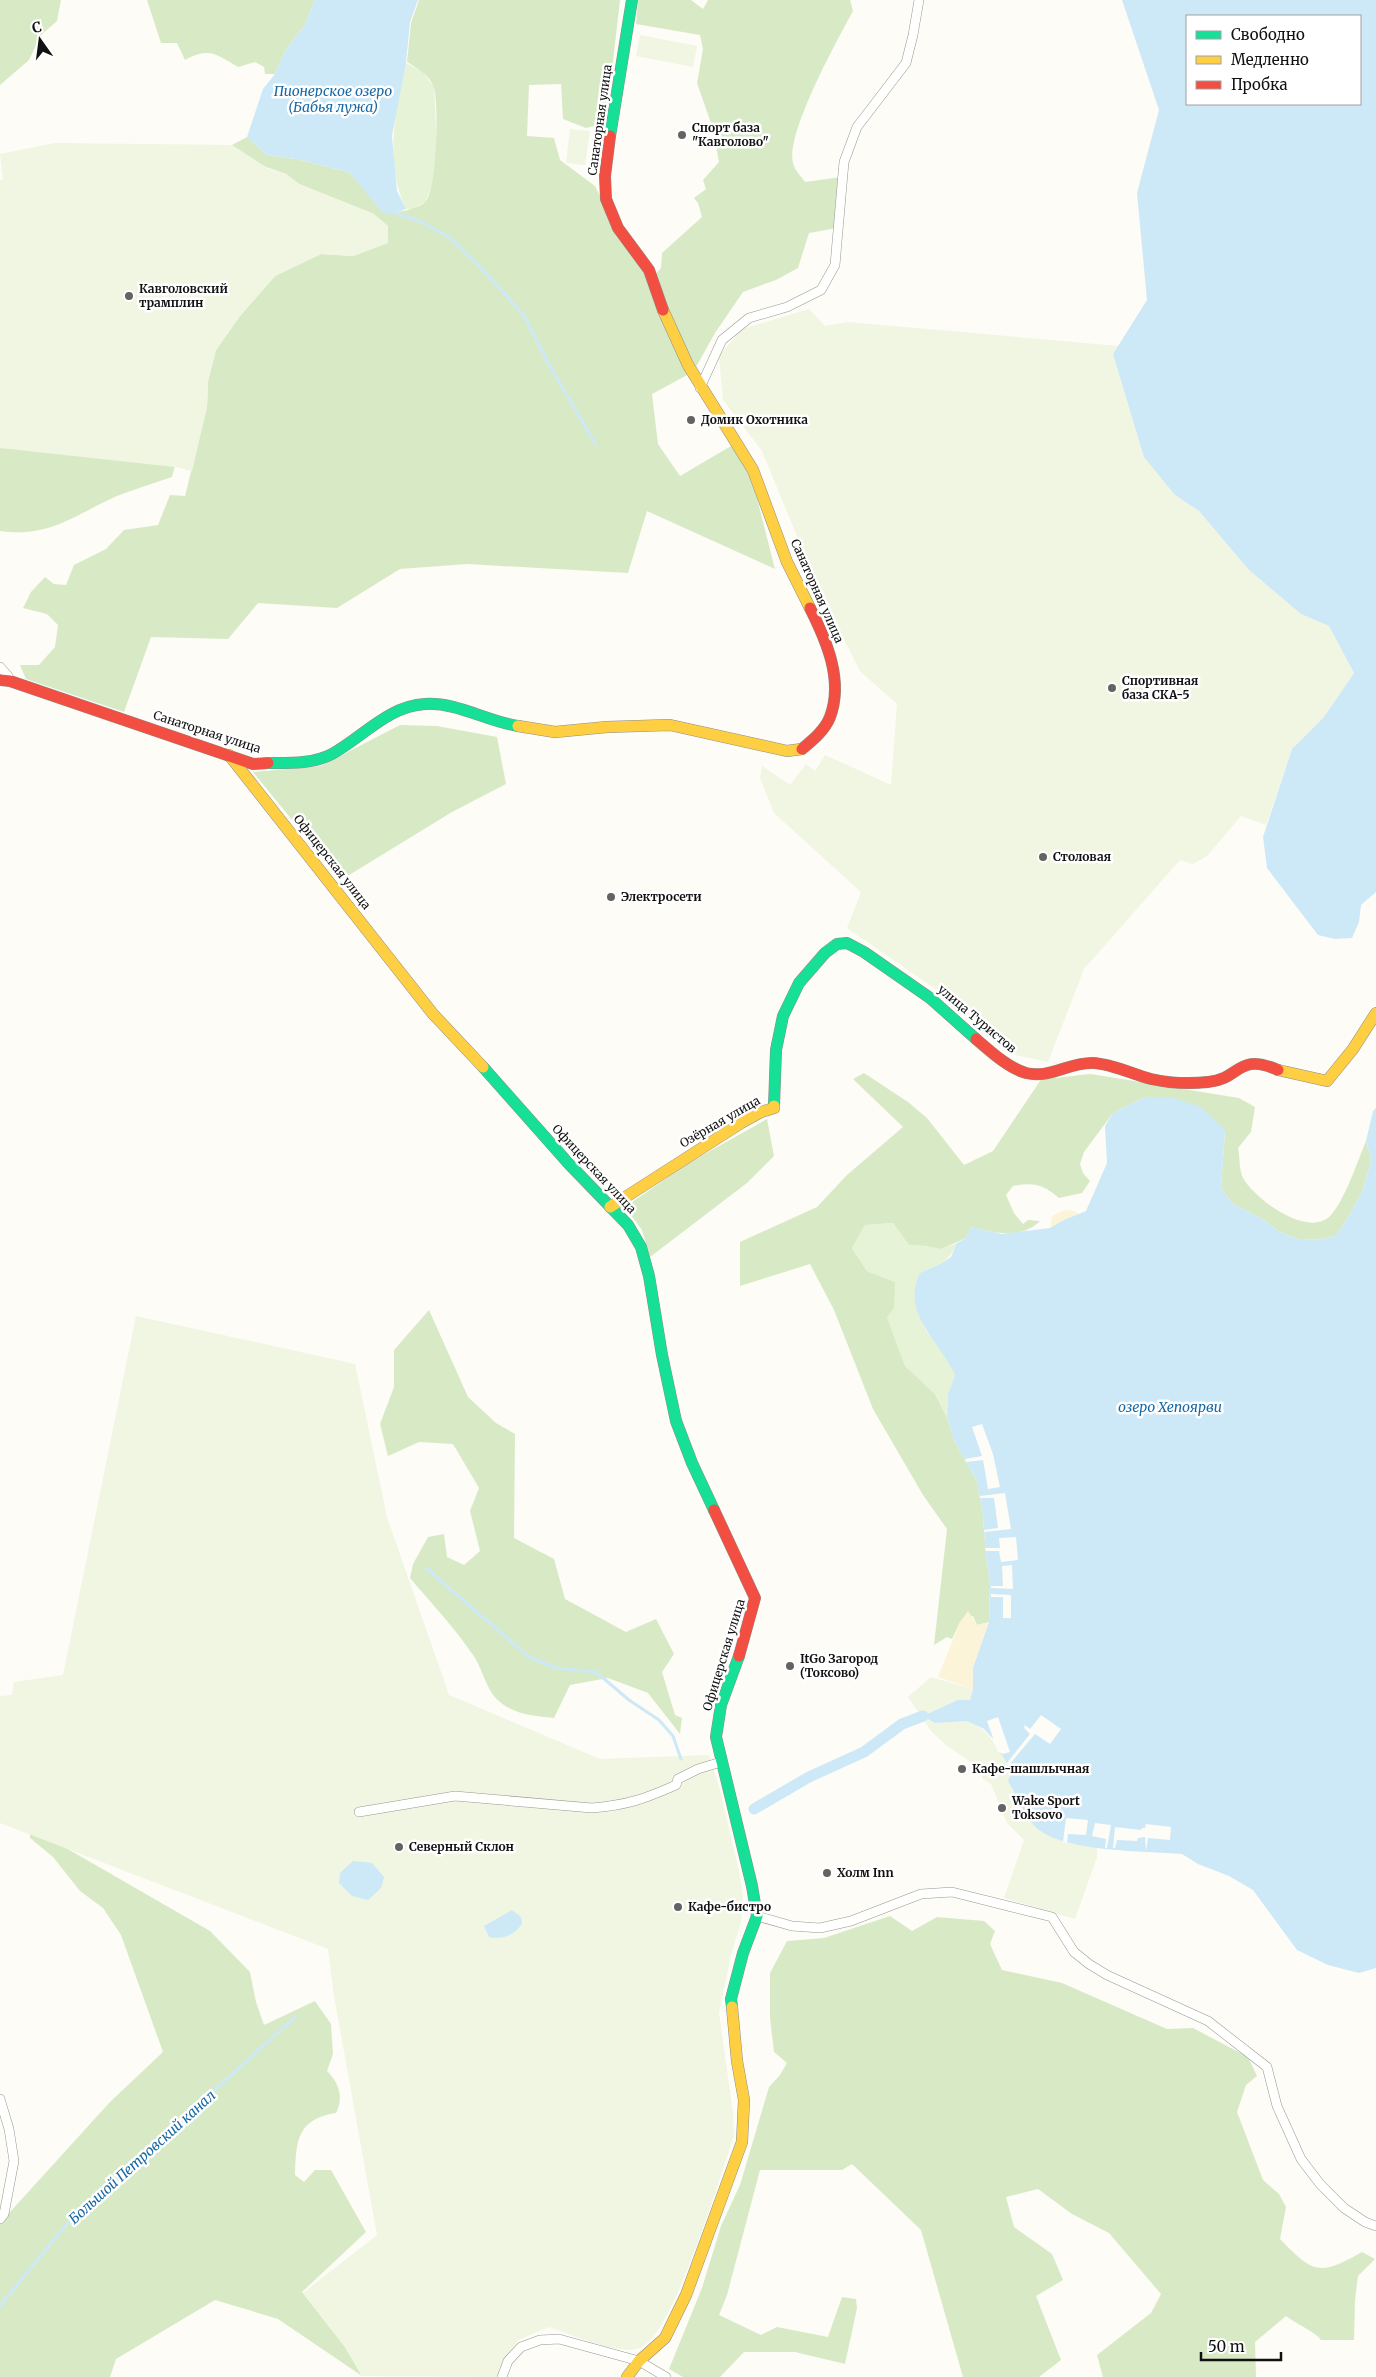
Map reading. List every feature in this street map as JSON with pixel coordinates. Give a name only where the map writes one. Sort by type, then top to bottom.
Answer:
[{"type":"street","name":"Санаторная улица","points":[[5,680],[253,764],[306,762],[331,755],[397,710],[424,704],[451,706],[511,725],[555,732],[606,727],[670,725],[764,748],[787,751],[802,749],[819,734],[830,717],[834,693],[834,666],[824,636],[787,562],[753,470],[700,388],[666,318],[649,270],[618,228],[606,199],[605,176],[609,144],[632,0]]},
{"type":"street","points":[[700,388],[722,340],[749,318],[787,306],[821,290],[836,264],[844,162],[857,128],[906,63],[919,0]]},
{"type":"street","points":[[0,667],[5,680]]},
{"type":"street","name":"Офицерская улица","points":[[229,755],[434,1014],[512,1098],[569,1164],[628,1226],[640,1247],[649,1276],[665,1373],[676,1421],[692,1463],[756,1598],[745,1639],[721,1705],[716,1737],[752,1886],[757,1916]]},
{"type":"street","name":"улица Туристов","points":[[828,950],[840,943],[854,946],[900,980],[930,997],[1005,1062],[1023,1072],[1036,1075],[1091,1063],[1169,1082],[1198,1082],[1222,1080],[1236,1068],[1253,1063],[1266,1064],[1284,1072],[1327,1081],[1353,1049],[1376,1013]]},
{"type":"street","name":"Озёрная улица","points":[[610,1206],[647,1180],[759,1113],[774,1108],[775,1054],[782,1015],[792,993],[828,950]]},
{"type":"street","points":[[360,1812],[455,1796],[592,1808],[615,1806],[637,1802],[676,1785],[678,1779],[698,1769],[722,1768]]},
{"type":"street","points":[[628,2377],[639,2361],[665,2338],[686,2295],[742,2142],[744,2100],[737,2061],[731,1999],[743,1953],[757,1916],[792,1926],[820,1928],[850,1921],[921,1894],[952,1892],[1052,1917],[1074,1952],[1089,1964],[1107,1975],[1208,2021],[1267,2067],[1277,2106],[1301,2158],[1320,2184],[1344,2208],[1365,2222],[1376,2226]]},
{"type":"street","points":[[0,2099],[9,2129],[14,2161],[4,2214],[0,2219]]},
{"type":"street","points":[[502,2377],[508,2361],[521,2347],[540,2340],[558,2339],[639,2361],[666,2377]]},
{"type":"green space","points":[[0,0],[61,0],[57,21],[41,35],[29,60],[0,85]]},
{"type":"green space","points":[[147,0],[315,0],[304,26],[285,51],[275,74],[265,74],[264,67],[255,62],[238,67],[218,56],[207,53],[185,60],[177,43],[161,43]]},
{"type":"green space","points":[[419,0],[620,0],[606,123],[586,128],[563,119],[561,84],[529,85],[527,136],[554,138],[560,160],[595,186],[621,240],[641,259],[689,374],[652,394],[658,444],[680,476],[731,446],[750,471],[775,569],[647,511],[628,573],[467,564],[400,569],[337,608],[258,603],[228,639],[151,637],[124,712],[26,679],[20,665],[39,665],[55,647],[58,625],[47,614],[23,608],[31,592],[45,577],[54,584],[66,585],[74,565],[106,549],[124,530],[158,525],[170,495],[185,496],[207,407],[208,381],[216,350],[240,316],[275,276],[321,254],[354,256],[374,214],[299,184],[286,174],[238,157],[232,145],[247,137],[267,155],[296,159],[349,172],[384,213],[412,209],[426,201],[430,193],[435,163],[436,97],[430,79],[407,62],[411,23]]},
{"type":"green space","points":[[638,0],[691,0],[703,9],[708,0],[850,0],[853,11],[803,112],[792,153],[794,166],[805,182],[841,177],[837,228],[809,233],[798,268],[776,280],[743,292],[715,333],[696,367],[692,367],[655,275],[661,268],[662,253],[702,217],[698,203],[694,198],[706,189],[703,180],[719,162],[713,129],[697,83],[703,49],[700,35],[636,24]]},
{"type":"green space","points":[[640,35],[697,46],[693,67],[636,56]]},
{"type":"green space","points":[[406,63],[422,71],[434,87],[437,143],[434,178],[426,201],[414,209],[406,209],[399,191],[393,155],[395,118]]},
{"type":"green space","points":[[570,129],[590,131],[585,165],[566,163]]},
{"type":"green space","name":"Кавголовский трамплин","points":[[55,143],[232,145],[269,169],[286,174],[299,184],[374,214],[388,226],[388,243],[354,256],[321,254],[275,276],[240,316],[216,350],[208,381],[207,407],[192,471],[175,467],[0,448],[0,180],[3,179],[0,154]]},
{"type":"green space","name":"Спортивная база СКА-5","points":[[809,309],[825,326],[848,322],[1118,346],[1113,354],[1175,495],[1199,511],[1248,569],[1301,614],[1329,626],[1354,673],[1324,717],[1292,749],[1266,825],[1241,816],[1207,856],[1193,864],[1180,860],[1084,969],[1048,1062],[1012,1054],[937,990],[847,928],[861,892],[774,813],[760,778],[762,766],[790,785],[806,764],[815,771],[825,755],[891,785],[897,704],[860,671],[820,592],[762,451],[723,400],[719,356],[742,329]]},
{"type":"green space","points":[[0,412],[178,454],[172,477],[117,496],[48,528],[18,532],[0,531]]},
{"type":"green space","points":[[400,725],[437,726],[497,737],[506,784],[452,812],[341,880],[253,772],[321,766]]},
{"type":"green space","points":[[864,1073],[908,1102],[927,1118],[964,1165],[993,1151],[1042,1078],[1091,1074],[1239,1098],[1255,1107],[1251,1132],[1238,1148],[1243,1178],[1249,1187],[1269,1205],[1295,1219],[1319,1222],[1329,1217],[1345,1192],[1366,1141],[1371,1160],[1363,1190],[1346,1221],[1335,1236],[1301,1240],[1280,1232],[1264,1220],[1232,1203],[1221,1188],[1225,1130],[1145,1097],[1113,1113],[1084,1152],[1080,1164],[1083,1173],[1090,1181],[1082,1193],[1059,1198],[1037,1185],[1013,1186],[1006,1195],[1014,1213],[1023,1224],[1028,1220],[1040,1221],[1024,1231],[999,1233],[971,1227],[966,1238],[941,1249],[909,1245],[893,1223],[865,1225],[852,1248],[867,1271],[895,1282],[894,1308],[887,1317],[905,1366],[935,1394],[947,1418],[954,1440],[977,1481],[983,1515],[990,1582],[989,1622],[977,1625],[973,1616],[960,1622],[952,1639],[947,1637],[934,1645],[947,1529],[923,1495],[873,1409],[834,1310],[810,1264],[740,1286],[740,1242],[817,1207],[847,1175],[903,1127],[853,1079]]},
{"type":"green space","points":[[767,1119],[774,1156],[747,1183],[650,1257],[642,1230],[625,1207],[687,1164]]},
{"type":"green space","points":[[893,1223],[909,1245],[941,1249],[957,1243],[947,1259],[920,1273],[925,1329],[947,1358],[955,1375],[948,1394],[947,1418],[935,1394],[905,1366],[887,1317],[895,1282],[867,1271],[852,1248],[865,1225]]},
{"type":"green space","points":[[429,1310],[468,1397],[496,1423],[515,1434],[514,1538],[554,1559],[565,1599],[626,1632],[656,1619],[674,1654],[662,1672],[675,1715],[682,1718],[680,1734],[648,1693],[608,1678],[570,1685],[554,1718],[512,1710],[500,1702],[491,1692],[466,1645],[410,1578],[413,1564],[428,1537],[444,1534],[447,1557],[464,1565],[480,1551],[470,1511],[479,1488],[453,1444],[419,1442],[388,1456],[380,1424],[394,1387],[394,1350]]},
{"type":"green space","name":"Северный Склон","points":[[136,1316],[355,1364],[387,1517],[449,1695],[600,1759],[709,1755],[720,1790],[743,1896],[741,1922],[731,1955],[719,2013],[733,2113],[734,2136],[707,2217],[681,2286],[667,2315],[653,2337],[640,2348],[631,2350],[608,2347],[549,2327],[518,2340],[496,2377],[362,2376],[345,2347],[303,2293],[377,2235],[334,1996],[328,1949],[0,1823],[0,1696],[12,1695],[14,1682],[63,1675]]},
{"type":"green space","points":[[931,1677],[973,1689],[970,1700],[935,1723],[965,1720],[982,1729],[990,1737],[998,1752],[1012,1770],[1008,1781],[1033,1822],[1041,1830],[1063,1841],[1097,1847],[1097,1857],[1075,1919],[1004,1898],[1024,1840],[1007,1823],[991,1784],[982,1778],[983,1771],[946,1745],[931,1731],[908,1697]]},
{"type":"green space","points":[[30,1833],[40,1833],[210,1931],[250,1972],[256,2002],[264,2025],[315,2001],[331,2024],[333,2054],[327,2071],[335,2080],[339,2090],[340,2101],[336,2113],[313,2120],[301,2134],[296,2152],[295,2175],[304,2182],[315,2170],[331,2170],[366,2232],[302,2292],[345,2347],[362,2376],[278,2319],[215,2300],[116,2359],[110,2377],[0,2377],[0,2223],[110,2102],[163,2052],[121,1935],[103,1908],[80,1891],[53,1857],[30,1838]]},
{"type":"green space","points":[[890,1916],[912,1931],[937,1917],[984,1921],[995,1931],[990,1944],[1002,1970],[1062,1983],[1167,2029],[1193,2028],[1248,2057],[1257,2076],[1246,2085],[1237,2112],[1263,2180],[1279,2194],[1286,2207],[1280,2239],[1301,2259],[1318,2268],[1336,2265],[1362,2252],[1375,2259],[1358,2276],[1354,2340],[1321,2340],[1315,2334],[1286,2316],[1255,2342],[1256,2377],[1103,2377],[1097,2355],[1151,2313],[1161,2294],[1109,2233],[1072,2214],[1038,2189],[1006,2197],[1014,2227],[1052,2254],[1063,2280],[1036,2296],[1061,2360],[1039,2377],[963,2377],[921,2230],[852,2164],[842,2170],[760,2170],[727,2295],[719,2315],[761,2335],[777,2327],[828,2337],[842,2297],[856,2299],[857,2308],[845,2364],[795,2352],[744,2352],[720,2377],[683,2377],[669,2369],[702,2288],[721,2226],[740,2185],[769,2087],[780,2075],[787,2063],[774,2052],[770,2018],[770,1973],[787,1941],[824,1938]]},
{"type":"sand","points":[[1065,1210],[1074,1211],[1079,1214],[1050,1228],[1052,1216]]},
{"type":"sand","points":[[968,1611],[977,1625],[989,1622],[973,1668],[973,1689],[938,1677],[960,1622]]},
{"type":"water","name":"Пионерское озеро (Бабья лужа)","points":[[315,0],[418,0],[410,22],[406,63],[392,136],[397,191],[406,209],[395,213],[383,213],[349,172],[296,159],[267,155],[247,137],[263,89],[275,74],[285,51],[304,26]]},
{"type":"water","points":[[1122,0],[1376,0],[1376,892],[1361,905],[1359,922],[1352,938],[1335,939],[1318,935],[1267,868],[1263,837],[1292,749],[1324,717],[1354,673],[1329,626],[1301,614],[1248,569],[1199,511],[1175,495],[1144,457],[1113,354],[1147,300],[1137,193],[1159,110]]},
{"type":"water","name":"озеро Хепоярви","points":[[1145,1097],[1171,1097],[1201,1107],[1225,1130],[1221,1188],[1232,1203],[1264,1220],[1280,1232],[1301,1240],[1335,1236],[1346,1221],[1363,1190],[1371,1160],[1366,1141],[1373,1111],[1376,1108],[1376,1968],[1359,1973],[1328,1965],[1297,1950],[1253,1890],[1229,1876],[1198,1864],[1182,1854],[1107,1849],[1068,1843],[1039,1830],[1025,1814],[1008,1781],[1012,1770],[998,1752],[995,1741],[984,1729],[967,1721],[935,1723],[923,1716],[958,1700],[970,1700],[973,1689],[973,1668],[989,1622],[990,1582],[983,1515],[977,1481],[954,1440],[947,1418],[948,1394],[955,1375],[918,1314],[915,1301],[915,1287],[920,1273],[951,1257],[957,1243],[966,1238],[971,1227],[1002,1234],[1050,1228],[1086,1211],[1107,1163],[1105,1126],[1113,1113]]},
{"type":"water","points":[[353,1861],[372,1863],[384,1877],[381,1888],[368,1900],[352,1896],[339,1883],[340,1873]]},
{"type":"water","points":[[512,1910],[521,1917],[522,1923],[516,1931],[508,1936],[489,1937],[484,1926]]},
{"type":"pier","points":[[982,1424],[993,1454],[1000,1487],[988,1489],[983,1460],[966,1462],[965,1459],[982,1456],[972,1427]]},
{"type":"pier","points":[[1005,1493],[1011,1529],[984,1532],[984,1530],[998,1528],[994,1498],[980,1498],[980,1496]]},
{"type":"pier","points":[[1016,1537],[1018,1560],[1001,1562],[999,1551],[986,1551],[985,1548],[1000,1548],[999,1538]]},
{"type":"pier","points":[[1012,1565],[1013,1589],[991,1588],[991,1586],[1003,1586],[1002,1566]]},
{"type":"pier","points":[[991,1594],[1011,1595],[1011,1618],[1003,1618],[1003,1597],[991,1597]]},
{"type":"pier","points":[[1041,1715],[1061,1729],[1050,1744],[1035,1734],[1008,1766],[1006,1764],[1030,1734],[1024,1728],[1025,1725],[1030,1729]]},
{"type":"pier","points":[[998,1717],[1010,1752],[1003,1754],[998,1752],[987,1721]]},
{"type":"pier","points":[[1066,1818],[1088,1820],[1086,1835],[1068,1834],[1067,1843],[1063,1842]]},
{"type":"pier","points":[[1095,1823],[1111,1825],[1107,1848],[1105,1848],[1106,1839],[1092,1836]]},
{"type":"pier","points":[[1146,1824],[1171,1827],[1170,1840],[1148,1838],[1146,1851],[1145,1837],[1138,1838],[1137,1841],[1117,1840],[1115,1848],[1113,1848],[1115,1827],[1141,1830],[1145,1828]]},
{"type":"waterway","points":[[395,213],[422,222],[450,238],[480,267],[523,314],[551,368],[596,445]]},
{"type":"waterway","points":[[426,1568],[529,1657],[556,1668],[596,1672],[629,1700],[659,1720],[673,1736],[681,1759]]},
{"type":"waterway","name":"Большой Петровский канал","points":[[754,1809],[809,1777],[864,1752],[902,1724],[923,1716]]},
{"type":"waterway","name":"Большой Петровский канал","points":[[0,2306],[65,2226],[295,2017]]},
{"type":"traffic: fast","points":[[610,136],[632,0]]},
{"type":"traffic: fast","points":[[268,763],[301,762],[325,757],[343,747],[387,716],[399,710],[425,704],[449,706],[518,726]]},
{"type":"traffic: fast","points":[[774,1106],[776,1050],[783,1016],[799,983],[825,953],[837,944],[847,943],[864,952],[930,998],[976,1039]]},
{"type":"traffic: fast","points":[[483,1067],[569,1164],[628,1225],[641,1247],[649,1276],[662,1355],[676,1421],[692,1463],[714,1510]]},
{"type":"traffic: fast","points":[[732,2007],[731,1999],[743,1953],[757,1916],[752,1886],[716,1737],[721,1705],[739,1656]]},
{"type":"traffic: slow","points":[[663,310],[688,365],[753,470],[787,562],[810,608]]},
{"type":"traffic: slow","points":[[518,726],[555,732],[607,727],[670,725],[787,751],[802,749]]},
{"type":"traffic: slow","points":[[229,755],[433,1014],[483,1067]]},
{"type":"traffic: slow","points":[[1278,1070],[1327,1081],[1353,1049],[1376,1013]]},
{"type":"traffic: slow","points":[[610,1207],[741,1123],[761,1112],[774,1108],[774,1106]]},
{"type":"traffic: slow","points":[[627,2377],[639,2361],[665,2338],[686,2295],[742,2142],[744,2100],[737,2061],[732,2007]]},
{"type":"traffic: jam","points":[[610,136],[605,176],[606,199],[618,228],[649,270],[663,310]]},
{"type":"traffic: jam","points":[[802,749],[828,722],[834,703],[835,689],[834,675],[827,647],[810,608]]},
{"type":"traffic: jam","points":[[0,680],[10,681],[253,764],[268,763]]},
{"type":"traffic: jam","points":[[976,1039],[1000,1059],[1019,1071],[1035,1074],[1043,1074],[1084,1063],[1093,1063],[1108,1065],[1158,1080],[1194,1083],[1219,1080],[1247,1065],[1265,1065],[1278,1070]]},
{"type":"traffic: jam","points":[[714,1510],[755,1598],[739,1656]]},
{"type":"place","name":"Спорт база \"Кавголово\"","points":[[682,135]]},
{"type":"place","name":"Кавголовский трамплин","points":[[129,296]]},
{"type":"place","name":"Домик Охотника","points":[[691,420]]},
{"type":"place","name":"Спортивная база СКА-5","points":[[1112,688]]},
{"type":"place","name":"Столовая","points":[[1043,857]]},
{"type":"place","name":"Электросети","points":[[611,897]]},
{"type":"place","name":"ItGo Загород (Токсово)","points":[[790,1666]]},
{"type":"place","name":"Кафе-шашлычная","points":[[962,1769]]},
{"type":"place","name":"Wake Sport Toksovo","points":[[1002,1808]]},
{"type":"place","name":"Северный Склон","points":[[399,1847]]},
{"type":"place","name":"Холм Inn","points":[[827,1873]]},
{"type":"place","name":"Кафе-бистро","points":[[678,1907]]}]
